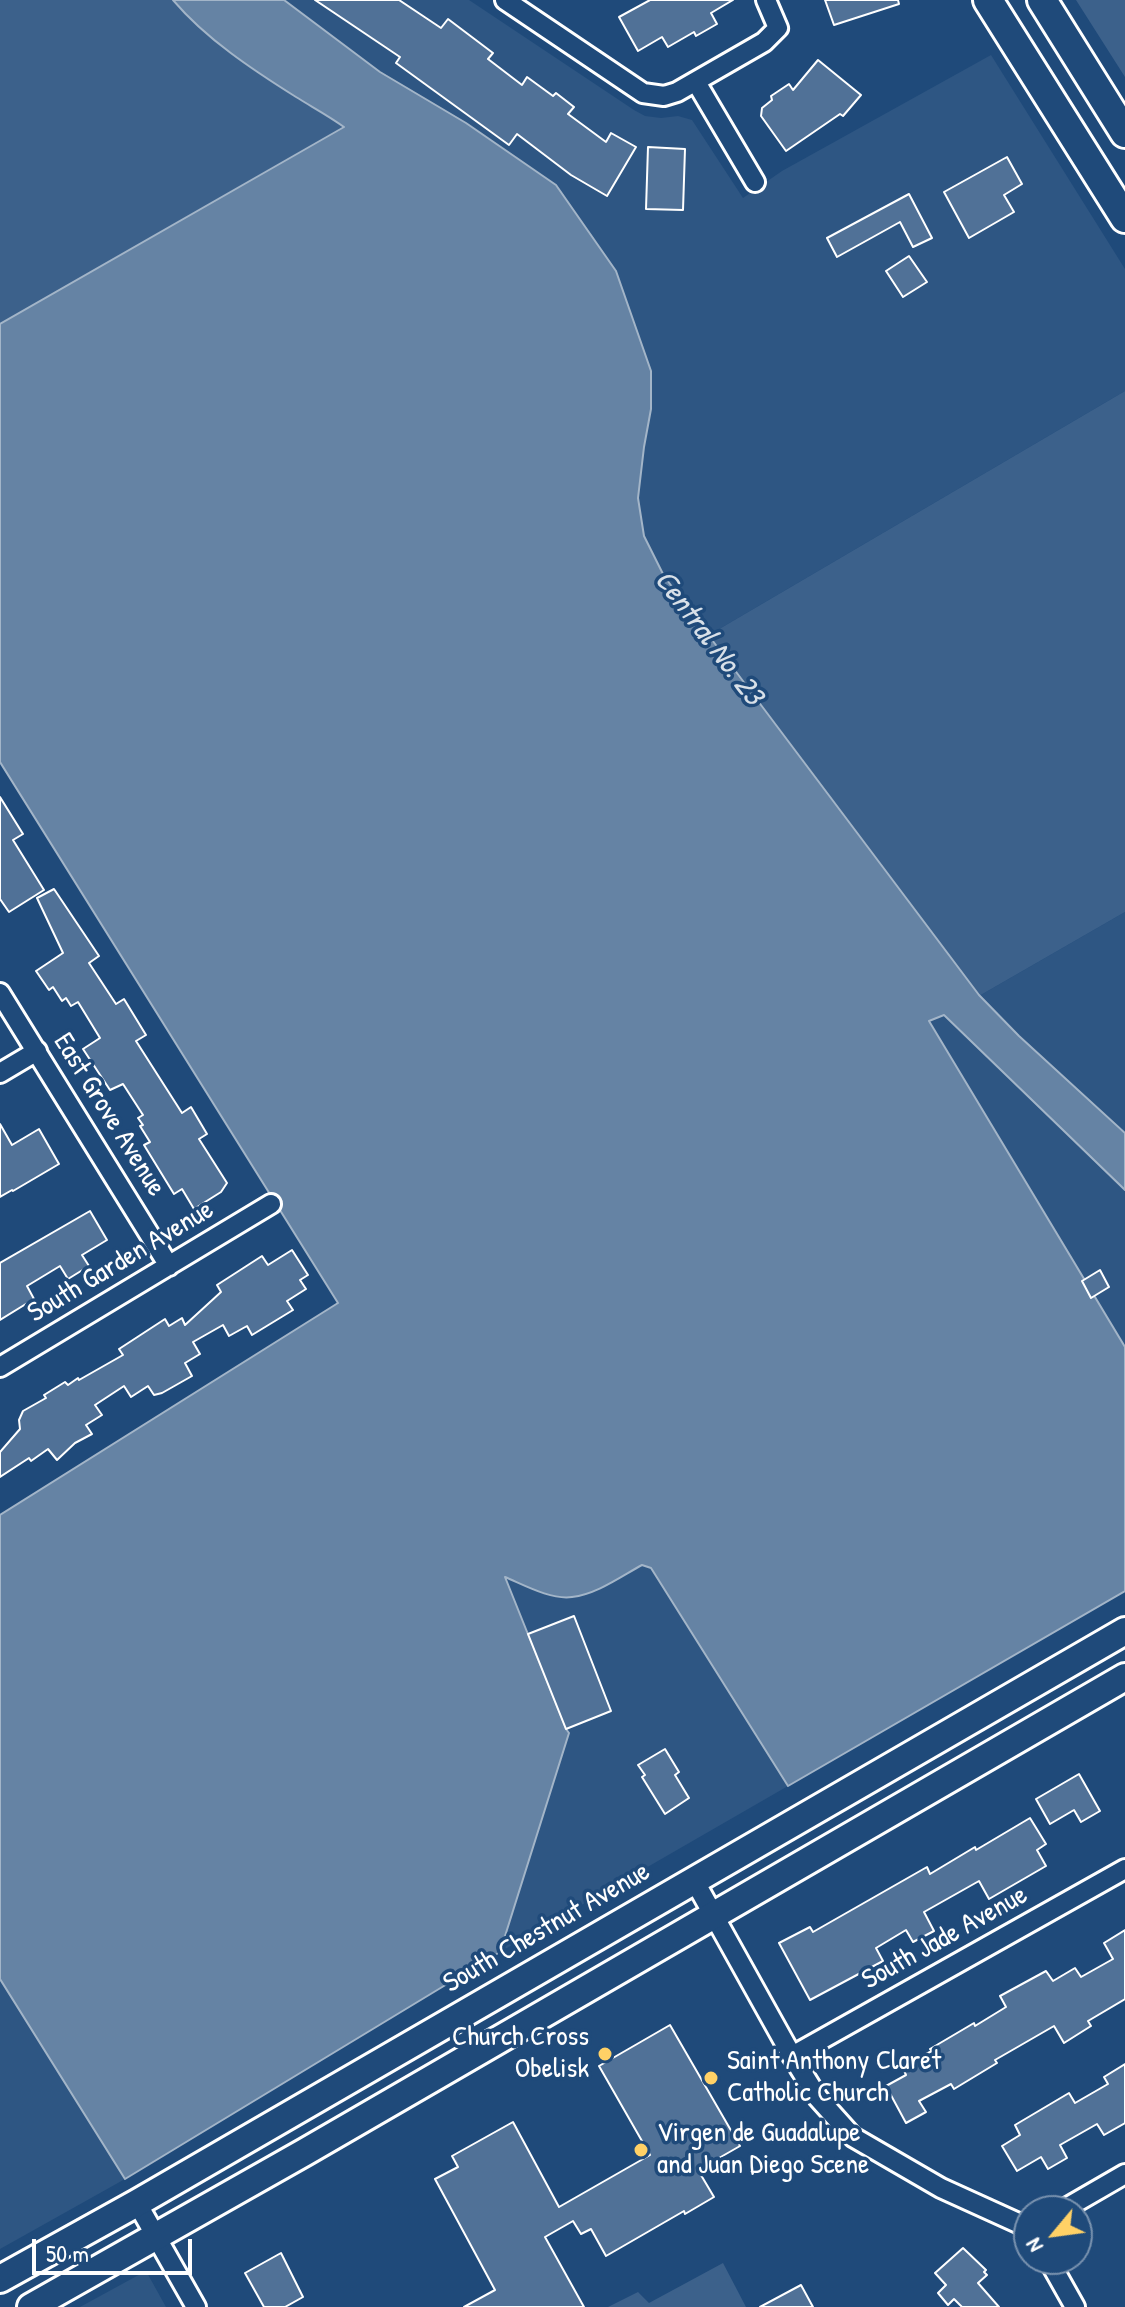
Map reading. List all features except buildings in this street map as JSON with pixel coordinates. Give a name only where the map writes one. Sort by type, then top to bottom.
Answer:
[{"type":"main road","points":[[988,0],[1125,218]]},
{"type":"main road","points":[[1042,0],[1125,133]]},
{"type":"main road","name":"South Chestnut Avenue","points":[[0,2279],[137,2203],[1125,1631]]},
{"type":"main road","points":[[31,2307],[1125,1677]]},
{"type":"street","points":[[505,0],[643,93],[664,96],[696,82],[764,42],[778,28],[766,0]]},
{"type":"street","points":[[696,82],[755,182]]},
{"type":"street","name":"East Grove Avenue","points":[[0,993],[169,1266]]},
{"type":"street","points":[[0,1073],[37,1051]]},
{"type":"street","name":"South Garden Avenue","points":[[0,1367],[271,1204]]},
{"type":"street","name":"South Jade Avenue","points":[[792,2056],[1125,1869]]},
{"type":"street","points":[[694,1880],[792,2056],[818,2098],[853,2137],[941,2188],[1013,2221]]},
{"type":"street","points":[[1089,2195],[1125,2174]]},
{"type":"street","points":[[137,2203],[196,2307]]},
{"type":"street","points":[[1057,2275],[1075,2307]]},
{"type":"shaded area","points":[[0,0],[173,0],[231,54],[344,126],[0,324]]},
{"type":"shaded area","points":[[284,0],[469,0],[645,116],[678,116],[692,120],[743,198],[782,171],[991,55],[1125,269],[1125,391],[709,635],[664,576],[643,536],[638,498],[651,409],[651,371],[616,271],[556,185],[466,123],[380,72]]},
{"type":"shaded area","points":[[1076,0],[1125,0],[1125,77]]},
{"type":"shaded area","points":[[1125,391],[1125,912],[979,996],[709,635]]},
{"type":"shaded area","points":[[1125,912],[1125,1133],[979,996]]},
{"type":"shaded area","points":[[944,1015],[1125,1190],[1125,1347],[929,1021]]},
{"type":"shaded area","points":[[642,1565],[651,1568],[788,1786],[500,1952],[569,1733],[504,1577],[547,1594],[601,1588]]},
{"type":"shaded area","points":[[0,1979],[125,2179],[0,2249]]},
{"type":"shaded area","points":[[723,2263],[746,2307],[608,2307],[638,2292],[649,2303]]},
{"type":"shaded area","points":[[146,2271],[166,2307],[80,2307]]},
{"type":"water","name":"Central No. 23","points":[[173,0],[284,0],[380,72],[466,123],[556,185],[616,271],[651,371],[651,409],[638,498],[644,536],[664,576],[979,995],[1125,1133],[1125,1190],[944,1015],[929,1021],[1125,1347],[1125,1591],[788,1786],[651,1568],[642,1565],[599,1589],[572,1597],[547,1594],[505,1577],[569,1733],[500,1952],[125,2179],[0,1979],[0,1515],[338,1303],[0,762],[0,324],[344,127],[231,53],[200,28]]},
{"type":"place","name":"Church Cross Obelisk","points":[[605,2054]]},
{"type":"place","name":"Saint Anthony Claret Catholic Church","points":[[711,2078]]},
{"type":"place","name":"Virgen de Guadalupe and Juan Diego Scene","points":[[641,2150]]}]
